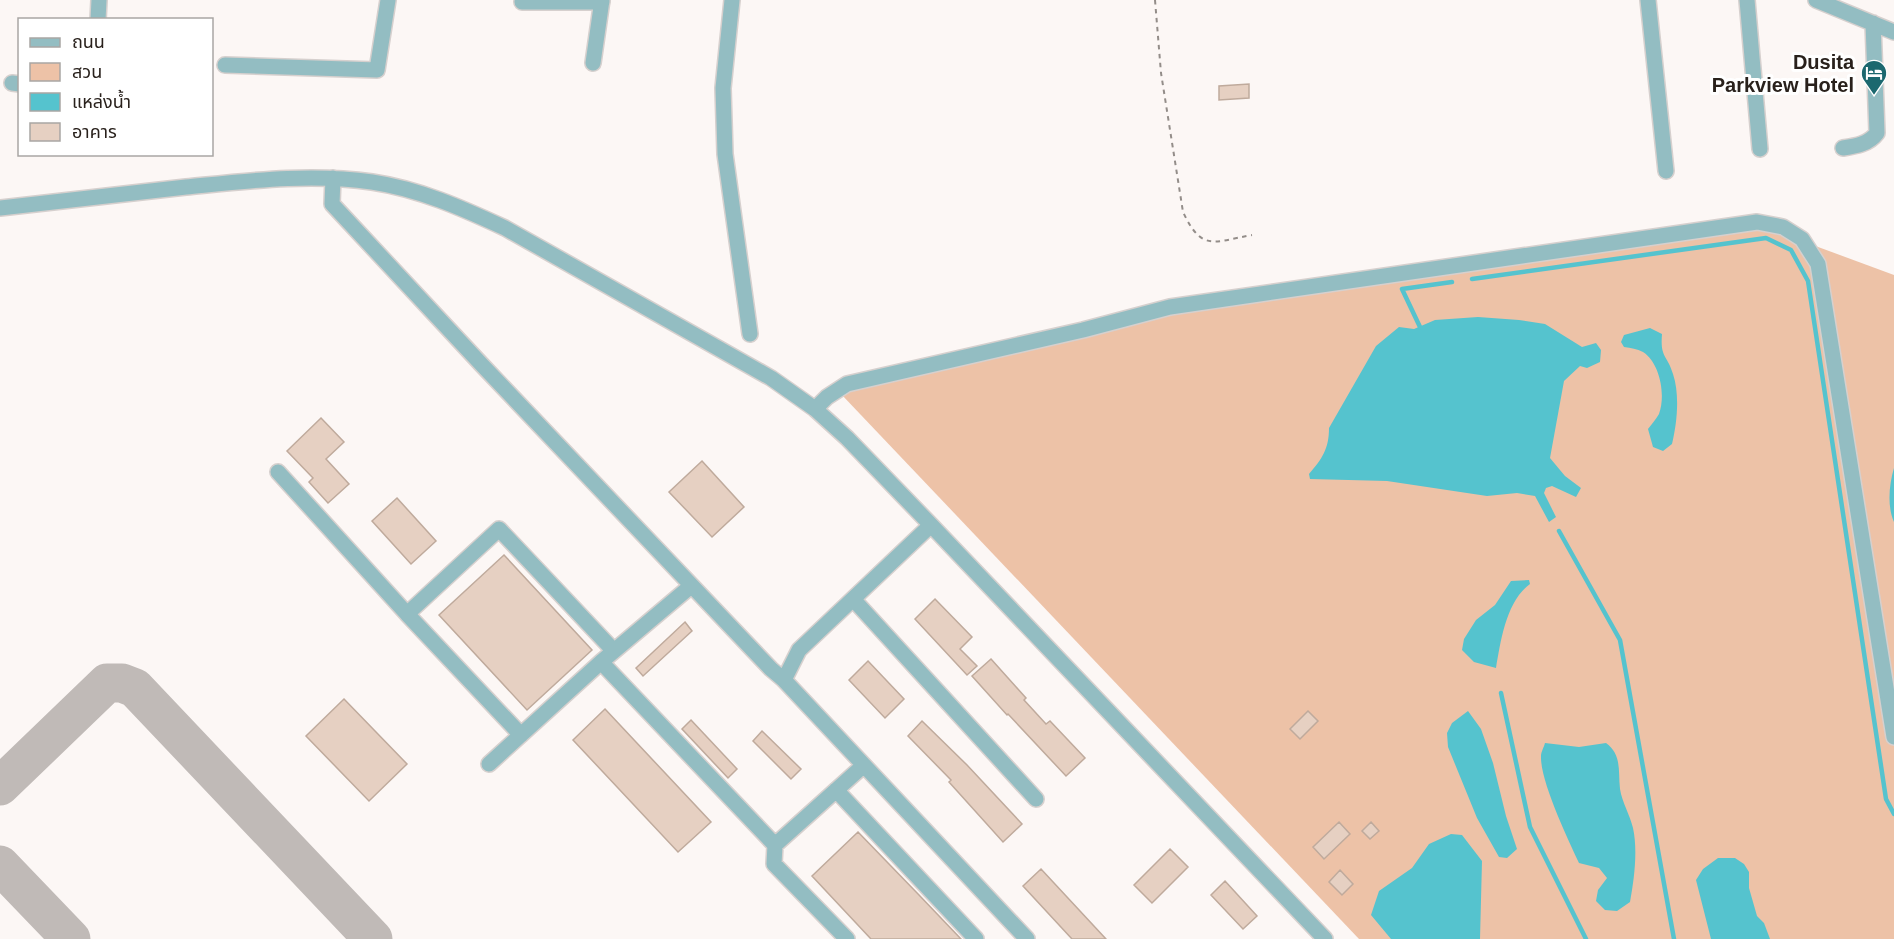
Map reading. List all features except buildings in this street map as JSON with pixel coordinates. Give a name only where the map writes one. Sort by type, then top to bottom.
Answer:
[{"type":"street","points":[[98,18],[99,0]]},
{"type":"street","points":[[225,65],[377,70],[388,0]]},
{"type":"street","points":[[732,0],[723,88],[725,154],[750,334]]},
{"type":"street","points":[[1648,0],[1666,171]]},
{"type":"street","points":[[1747,0],[1760,149]]},
{"type":"street","points":[[1816,0],[1894,32]]},
{"type":"street","points":[[522,2],[602,1],[593,63]]},
{"type":"street","points":[[1844,148],[1862,144],[1875,137],[1877,133],[1872,23]]},
{"type":"street","points":[[0,208],[268,178],[333,178],[373,182],[413,191],[460,207],[505,228],[771,378],[815,409],[847,438],[931,525],[1325,939]]},
{"type":"street","points":[[333,178],[332,204],[1027,939]]},
{"type":"street","points":[[815,409],[847,384],[1083,330],[1170,307],[1757,222],[1784,227],[1802,239],[1818,264],[1894,736]]},
{"type":"street","points":[[278,472],[521,735]]},
{"type":"street","points":[[783,680],[799,650],[931,525]]},
{"type":"street","points":[[407,614],[499,530],[614,651]]},
{"type":"street","points":[[489,764],[601,662],[691,586]]},
{"type":"street","points":[[853,599],[1036,799]]},
{"type":"street","points":[[601,662],[775,845]]},
{"type":"street","points":[[846,939],[774,864],[775,845],[863,766]]},
{"type":"street","points":[[836,790],[976,939]]},
{"type":"path","points":[[1155,0],[1161,73],[1183,212],[1191,228],[1204,241],[1252,235]]},
{"type":"green space","points":[[1759,230],[1783,234],[1894,275],[1894,939],[1359,939],[841,394],[850,387],[1172,311]]},
{"type":"water","points":[[1478,317],[1545,324],[1582,347],[1596,343],[1601,350],[1600,362],[1587,368],[1580,366],[1564,381],[1550,458],[1565,476],[1581,488],[1576,497],[1552,486],[1546,488],[1544,493],[1556,517],[1549,522],[1535,496],[1517,493],[1487,496],[1387,481],[1310,479],[1309,474],[1326,448],[1329,428],[1376,346],[1399,327],[1414,329],[1435,320]]},
{"type":"water","points":[[1650,328],[1662,334],[1663,352],[1673,374],[1677,400],[1672,444],[1663,451],[1653,447],[1648,429],[1659,414],[1661,406],[1660,380],[1657,371],[1649,357],[1643,352],[1624,347],[1621,342],[1624,335]]},
{"type":"water","points":[[1894,468],[1894,522],[1890,509],[1890,495]]},
{"type":"water","points":[[1529,580],[1530,584],[1515,601],[1510,611],[1496,668],[1474,662],[1462,650],[1464,639],[1476,620],[1495,605],[1511,581]]},
{"type":"water","points":[[1468,711],[1481,729],[1517,849],[1507,858],[1499,857],[1477,818],[1448,747],[1447,733],[1452,723]]},
{"type":"water","points":[[1545,743],[1579,747],[1606,743],[1615,753],[1621,794],[1633,828],[1635,856],[1630,902],[1617,911],[1605,910],[1596,901],[1598,890],[1607,878],[1599,868],[1579,863],[1562,825],[1542,767],[1541,754]]},
{"type":"water","points":[[1451,834],[1462,835],[1482,861],[1480,939],[1391,939],[1371,915],[1379,891],[1412,868],[1429,844]]},
{"type":"water","points":[[1718,858],[1735,858],[1744,864],[1749,872],[1749,888],[1757,916],[1764,923],[1770,939],[1711,939],[1696,880],[1703,869]]},
{"type":"waterway","points":[[1472,279],[1766,238],[1791,250],[1808,281],[1886,799],[1894,814]]},
{"type":"waterway","points":[[1420,327],[1402,289],[1452,282]]},
{"type":"waterway","points":[[1559,531],[1620,640],[1674,939]]},
{"type":"waterway","points":[[1501,693],[1530,827],[1586,939]]},
{"type":"taxiway","points":[[0,786],[107,683],[122,683],[135,688],[373,939]]},
{"type":"taxiway","points":[[0,865],[71,939]]},
{"type":"place","name":"Dusita Parkview Hotel","points":[[1874,96]]}]
